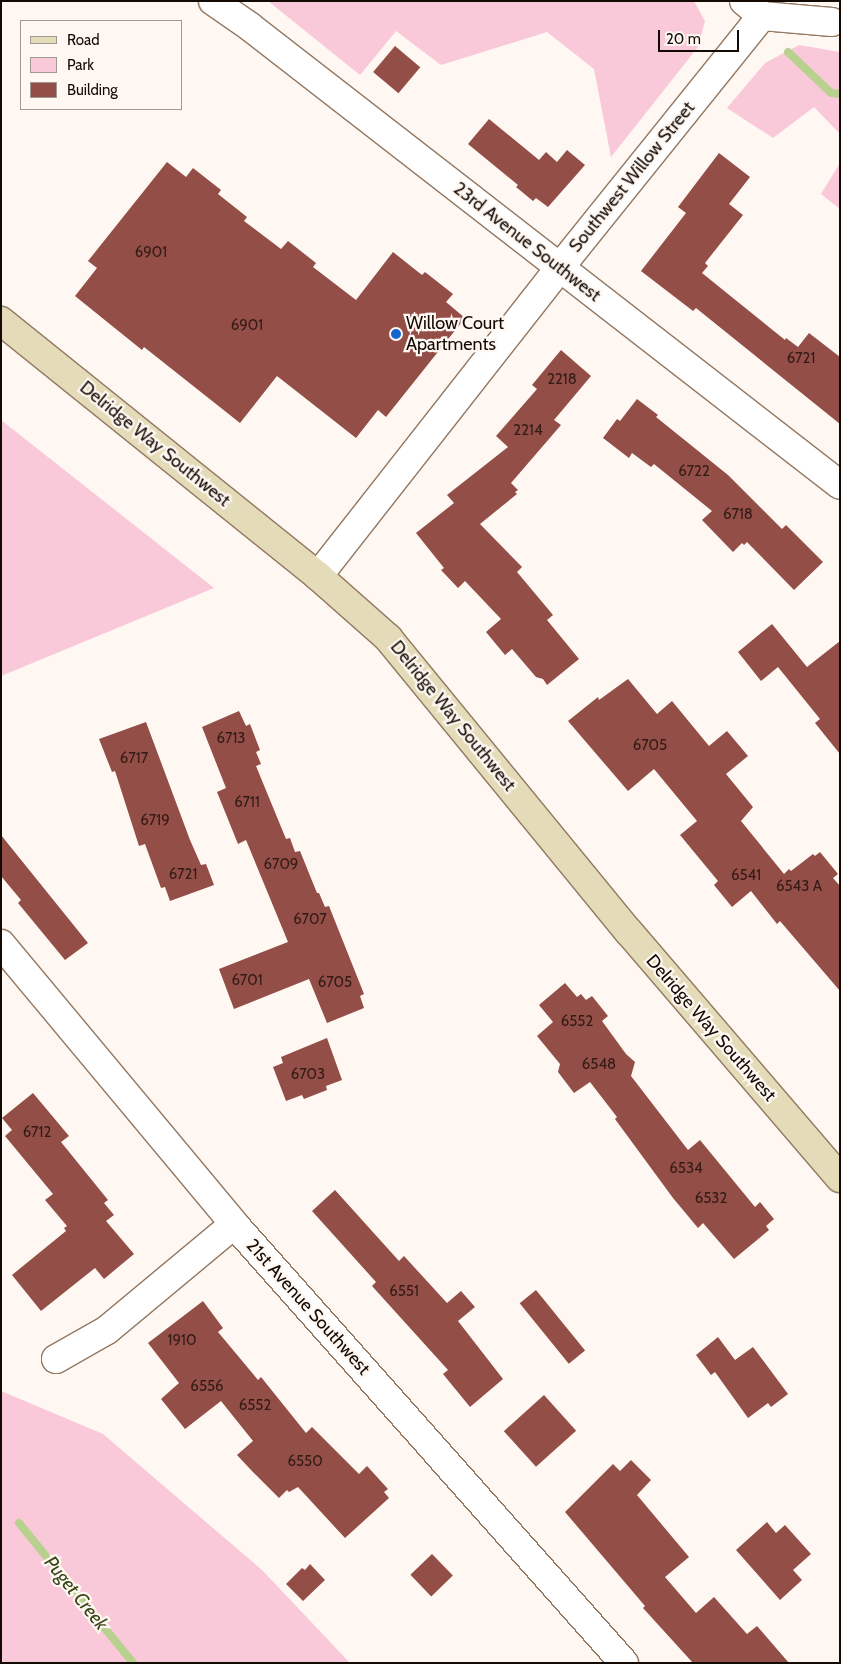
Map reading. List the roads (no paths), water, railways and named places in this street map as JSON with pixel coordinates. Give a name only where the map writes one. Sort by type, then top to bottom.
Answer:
[{"type":"main road","name":"Delridge Way Southwest","points":[[1,321],[318,576],[388,638],[629,932],[840,1178]]},
{"type":"street","name":"23rd Avenue Southwest","points":[[213,1],[249,26],[840,485]]},
{"type":"street","name":"Southwest Willow Street","points":[[318,576],[560,267],[753,8]]},
{"type":"street","points":[[753,8],[832,22]]},
{"type":"street","name":"21st Avenue Southwest","points":[[1,944],[234,1224],[624,1663]]},
{"type":"street","points":[[56,1359],[107,1330],[234,1224]]},
{"type":"waterway","points":[[788,52],[831,93],[840,94]]},
{"type":"waterway","name":"Puget Creek","points":[[19,1523],[133,1663]]},
{"type":"place","name":"Willow Court Apartments","points":[[396,334]]}]
